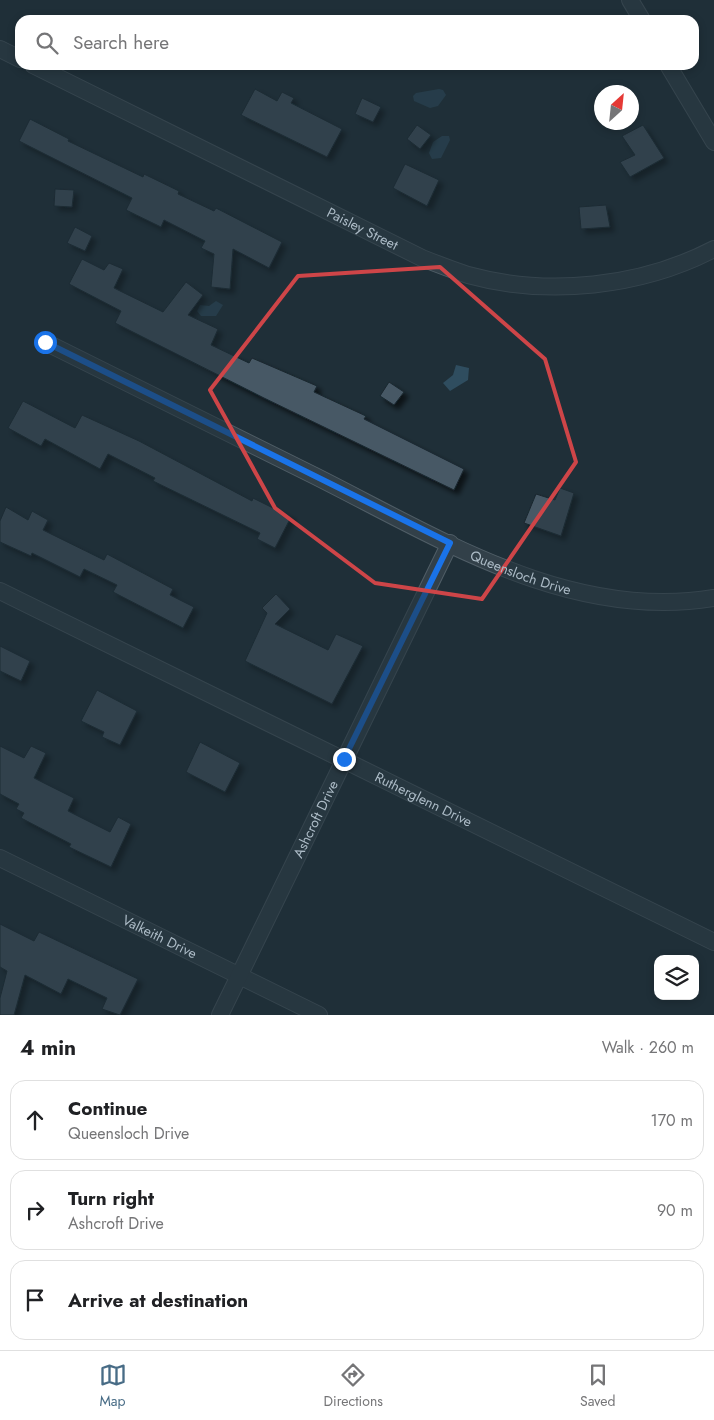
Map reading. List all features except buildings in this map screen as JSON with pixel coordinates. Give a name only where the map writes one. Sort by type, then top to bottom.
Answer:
[{"type":"street","points":[[630,0],[639,15]]},
{"type":"street","points":[[0,49],[15,56]]},
{"type":"street","name":"Paisley Street","points":[[43,70],[422,258],[469,275],[542,285],[594,284],[628,279],[671,268],[714,249]]},
{"type":"street","points":[[671,70],[714,142]]},
{"type":"street","name":"Queensloch Drive","points":[[45,342],[450,543],[532,579],[594,596],[657,602],[714,598]]},
{"type":"street","name":"Ashcroft Drive","points":[[220,1015],[450,543]]},
{"type":"street","name":"Rutherglenn Drive","points":[[0,591],[714,942]]},
{"type":"street","name":"Valkeith Drive","points":[[0,858],[319,1015]]},
{"type":"highlighted area","points":[[440,267],[545,359],[576,462],[482,599],[375,583],[275,508],[210,390],[298,276]]},
{"type":"water","points":[[443,90],[446,95],[438,106],[430,108],[414,101],[413,96],[416,93]]},
{"type":"water","points":[[442,136],[449,136],[450,140],[441,158],[432,159],[429,153],[433,142]]},
{"type":"water","points":[[216,301],[223,305],[216,316],[201,316],[197,311],[200,305],[209,306]]},
{"type":"water","points":[[456,365],[469,368],[468,380],[450,391],[443,383],[453,375]]},
{"type":"route","points":[[45,342],[450,543],[344,759]]}]
